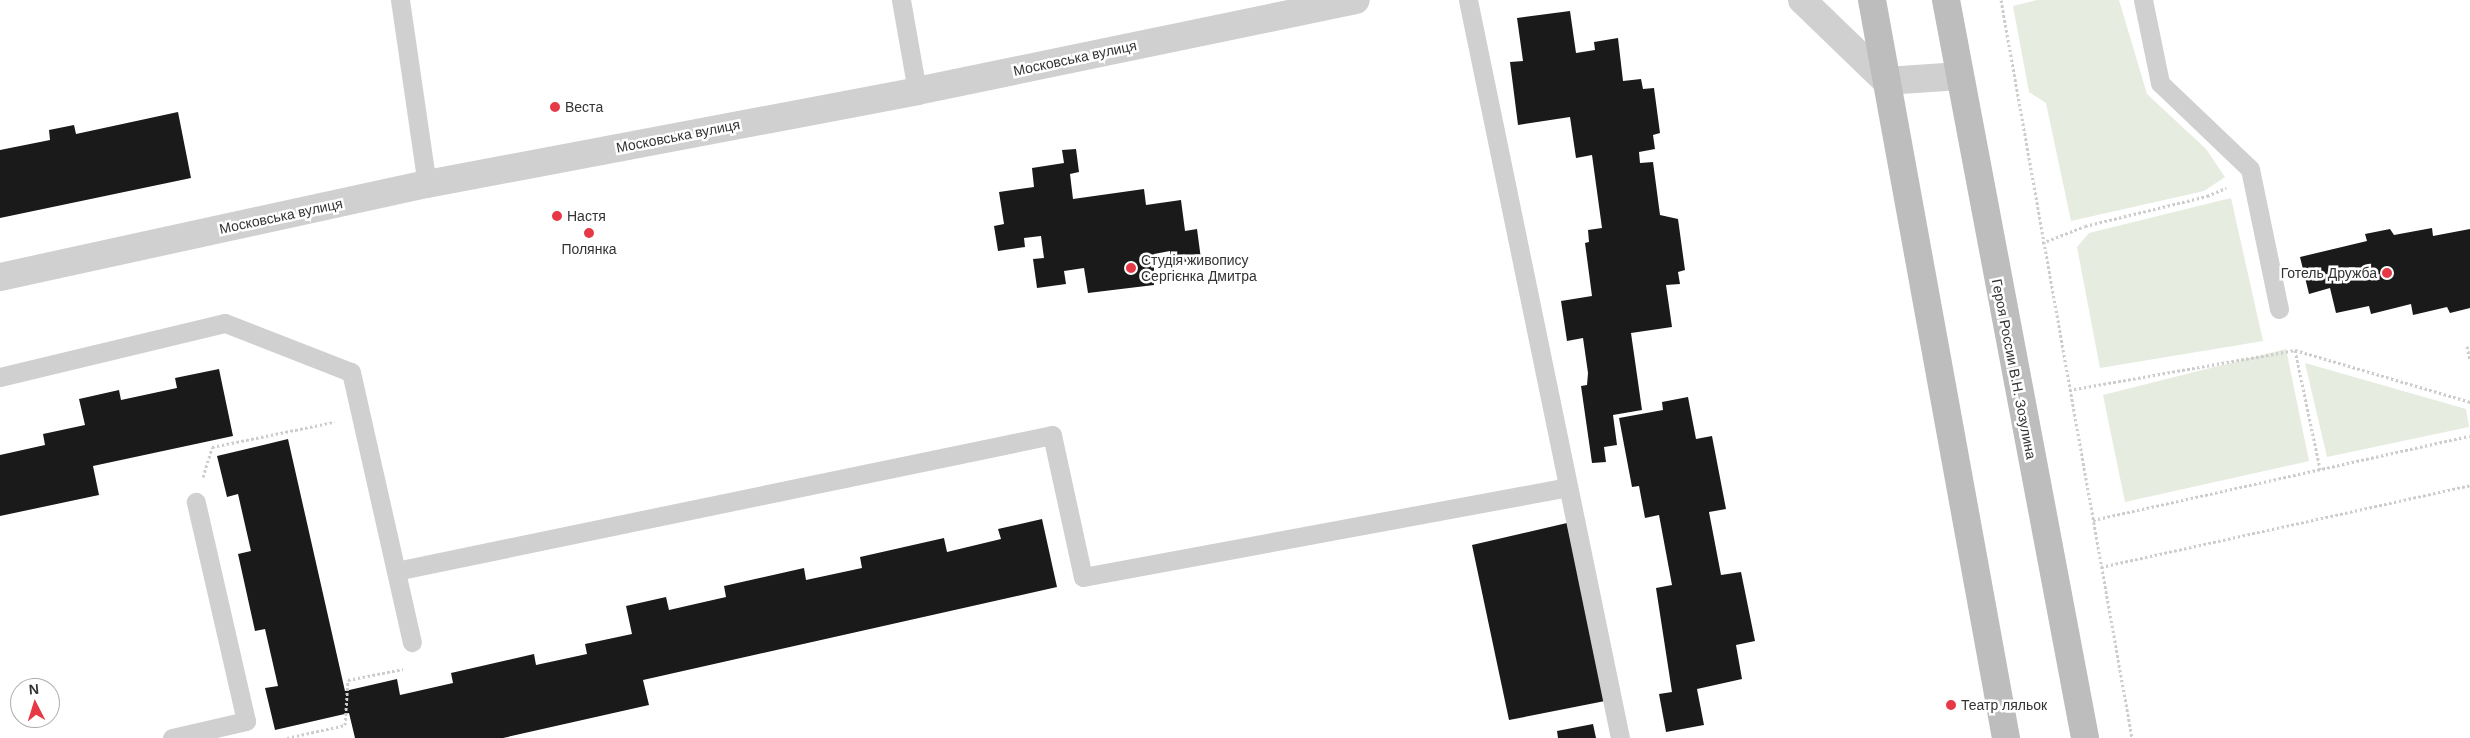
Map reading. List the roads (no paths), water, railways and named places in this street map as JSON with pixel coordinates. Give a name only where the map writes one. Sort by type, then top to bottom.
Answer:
[{"type":"main road","points":[[1872,0],[2006,738]]},
{"type":"main road","name":"Героя России В.Н. Зозулина","points":[[1946,0],[2086,738]]},
{"type":"street","name":"Московська вулиця","points":[[0,277],[427,184],[917,91],[1356,0]]},
{"type":"street","points":[[1802,0],[1886,81],[1960,76]]},
{"type":"lane","points":[[400,0],[427,184]]},
{"type":"lane","points":[[901,0],[917,91]]},
{"type":"lane","points":[[1468,0],[1620,738]]},
{"type":"lane","points":[[2142,0],[2160,83],[2250,169],[2279,309]]},
{"type":"lane","points":[[0,377],[225,324],[351,372],[412,642]]},
{"type":"lane","points":[[396,571],[1052,435],[1082,577],[1568,487]]},
{"type":"lane","points":[[172,738],[247,729],[196,502]]},
{"type":"place","name":"Веста","points":[[555,107]]},
{"type":"place","name":"Настя","points":[[557,216]]},
{"type":"place","name":"Полянка","points":[[589,233]]},
{"type":"place","name":"Студія живопису Сергієнка Дмитра","points":[[1131,268]]},
{"type":"place","name":"Готель Дружба","points":[[2387,273]]},
{"type":"place","name":"Театр ляльок","points":[[1951,705]]}]
